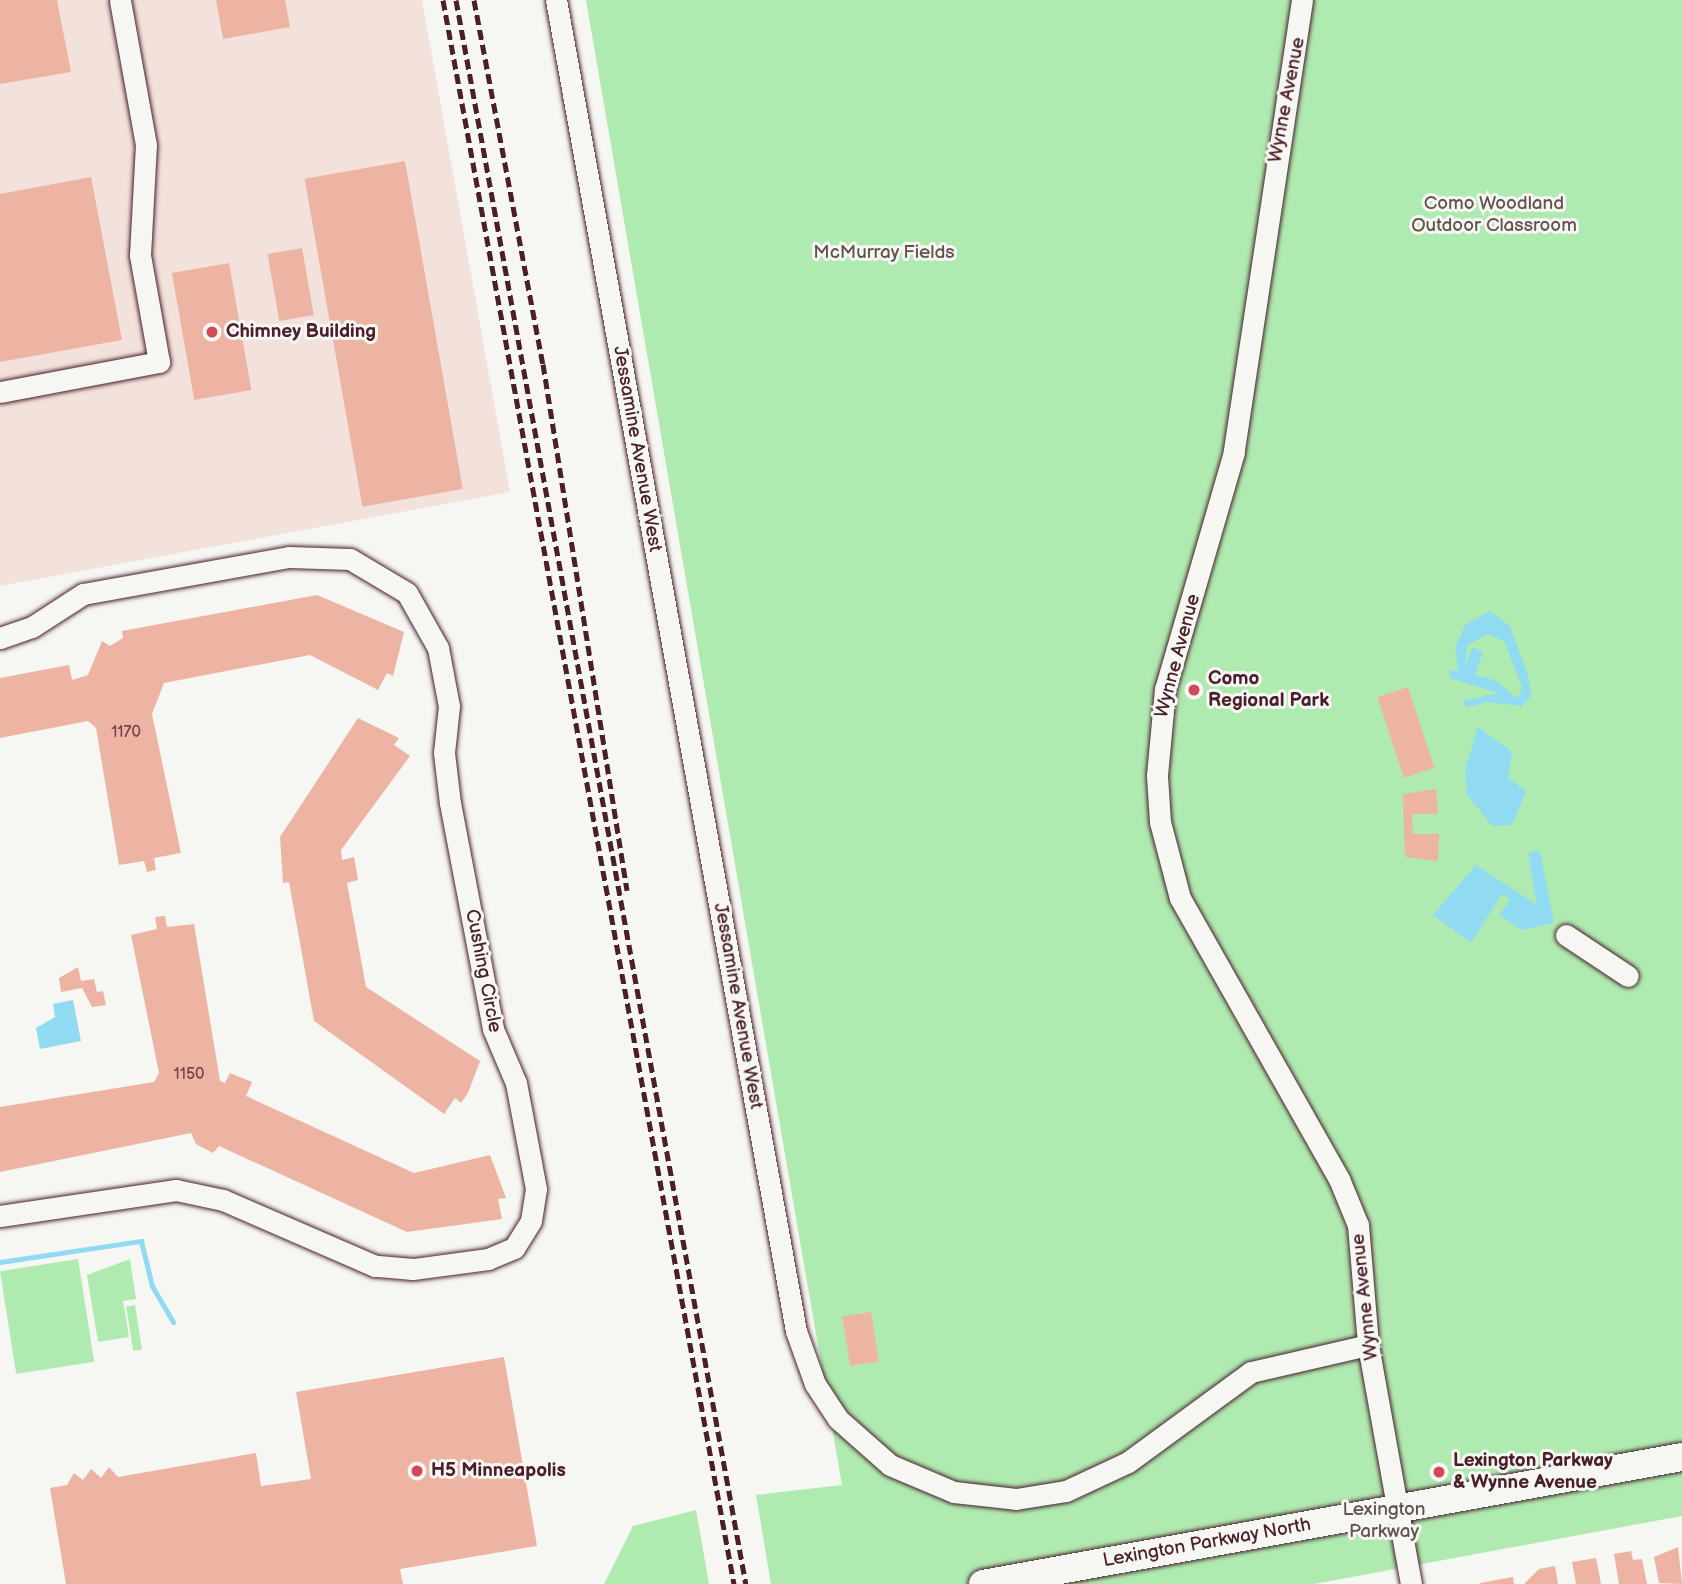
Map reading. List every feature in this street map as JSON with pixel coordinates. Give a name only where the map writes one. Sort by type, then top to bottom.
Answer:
[{"type":"main road","name":"Lexington Parkway North","points":[[983,1584],[1681,1458]]},
{"type":"street","points":[[0,392],[159,362],[140,256],[146,145],[120,0]]},
{"type":"street","name":"Jessamine Avenue West","points":[[556,0],[796,1331],[815,1384],[838,1419],[890,1465],[954,1492],[1016,1499],[1066,1491],[1117,1468],[1251,1372],[1368,1345]]},
{"type":"street","name":"Wynne Avenue","points":[[1302,0],[1234,452],[1165,690],[1157,776],[1160,822],[1180,898],[1339,1180],[1358,1225],[1368,1345],[1411,1584]]},
{"type":"street","name":"Cushing Circle","points":[[0,638],[22,632],[83,594],[289,556],[350,559],[407,593],[438,648],[449,706],[444,753],[455,830],[493,1029],[516,1083],[536,1189],[531,1221],[514,1248],[488,1259],[413,1269],[375,1266],[223,1200],[176,1190],[0,1216]]},
{"type":"street","points":[[1566,935],[1628,976]]},
{"type":"shaded area","points":[[0,0],[422,0],[510,492],[0,586]]},
{"type":"green space","name":"Como Regional Park","points":[[586,0],[1682,0],[1682,1516],[1314,1584],[771,1584],[756,1495],[842,1485]]},
{"type":"green space","points":[[78,1259],[94,1362],[16,1374],[0,1271]]},
{"type":"green space","points":[[130,1259],[136,1299],[123,1301],[129,1337],[98,1342],[87,1275]]},
{"type":"green space","points":[[135,1305],[142,1349],[133,1351],[126,1306]]},
{"type":"green space","points":[[696,1510],[709,1584],[604,1584],[633,1526]]},
{"type":"water","points":[[1490,611],[1510,626],[1529,679],[1531,696],[1522,706],[1486,702],[1466,708],[1463,701],[1498,693],[1450,678],[1451,670],[1458,671],[1455,648],[1465,625]],"holes":[[[1487,634],[1504,641],[1522,687],[1518,699],[1495,680],[1475,675],[1483,652],[1472,647],[1465,669],[1467,646]]]},
{"type":"water","points":[[1478,727],[1512,752],[1508,778],[1526,791],[1512,825],[1492,826],[1467,794],[1465,770]]},
{"type":"water","points":[[1540,850],[1554,923],[1521,930],[1499,915],[1510,900],[1502,894],[1471,943],[1433,915],[1476,865],[1537,905],[1528,853]]},
{"type":"water","points":[[73,1000],[81,1041],[40,1049],[36,1028],[55,1017],[53,1004]]},
{"type":"building","points":[[0,0],[57,0],[71,72],[0,84]]},
{"type":"building","points":[[216,0],[285,0],[290,27],[223,39]]},
{"type":"building","points":[[405,161],[463,489],[362,507],[305,179]]},
{"type":"building","points":[[91,177],[122,340],[0,362],[0,194]]},
{"type":"building","points":[[302,248],[314,315],[279,321],[268,254]]},
{"type":"building","name":"Chimney Building","points":[[229,263],[251,390],[194,400],[172,273]]},
{"type":"building","points":[[317,595],[404,632],[393,676],[387,673],[378,690],[310,655],[164,683],[152,714],[181,853],[154,858],[156,870],[147,872],[144,861],[119,865],[96,728],[88,721],[0,738],[0,678],[69,665],[72,680],[88,675],[102,641],[110,646],[123,638],[122,631]]},
{"type":"building","points":[[1408,687],[1434,768],[1404,778],[1378,697]]},
{"type":"building","points":[[358,718],[399,738],[394,745],[410,756],[341,850],[342,860],[354,857],[358,880],[347,883],[366,987],[480,1061],[468,1093],[461,1103],[455,1098],[444,1114],[314,1021],[289,882],[283,883],[280,837]]},
{"type":"building","points":[[1436,789],[1438,814],[1412,814],[1413,834],[1439,834],[1438,861],[1405,857],[1403,794]]},
{"type":"building","points":[[165,916],[167,927],[194,924],[220,1081],[225,1083],[230,1073],[252,1082],[246,1096],[414,1173],[490,1155],[506,1198],[498,1199],[502,1219],[407,1232],[219,1146],[213,1153],[196,1144],[191,1133],[0,1172],[0,1107],[154,1082],[159,1073],[131,935],[157,929],[155,917]]},
{"type":"building","points":[[78,967],[81,981],[94,979],[97,992],[103,991],[106,1005],[92,1007],[82,988],[61,992],[59,978]]},
{"type":"building","points":[[871,1312],[879,1361],[850,1366],[842,1317]]},
{"type":"building","name":"H5 Minneapolis","points":[[504,1357],[537,1546],[400,1569],[403,1584],[66,1584],[50,1488],[67,1485],[74,1473],[83,1480],[91,1469],[101,1478],[109,1467],[118,1477],[256,1453],[261,1486],[311,1479],[296,1392]]},
{"type":"building","points":[[1678,1547],[1682,1584],[1659,1583],[1654,1557]]},
{"type":"building","points":[[1631,1551],[1633,1560],[1642,1559],[1647,1584],[1619,1584],[1614,1554]]},
{"type":"building","points":[[1596,1558],[1601,1584],[1576,1584],[1572,1562]]},
{"type":"building","points":[[1555,1566],[1558,1584],[1524,1584],[1539,1569]]},
{"type":"building","points":[[1513,1577],[1514,1584],[1480,1584],[1480,1583]]},
{"type":"waterway","points":[[0,1262],[141,1241],[152,1286],[173,1322]]},
{"type":"railway","points":[[443,0],[734,1584]]},
{"type":"railway","points":[[456,0],[746,1584]]},
{"type":"railway","points":[[474,0],[543,364],[627,890]]},
{"type":"place","name":"Chimney Building","points":[[212,332]]},
{"type":"place","name":"Como Regional Park","points":[[1194,690]]},
{"type":"place","name":"H5 Minneapolis","points":[[417,1471]]},
{"type":"place","name":"Lexington Parkway & Wynne Avenue","points":[[1439,1472]]},
{"type":"park label","name":"Como Woodland Outdoor Classroom","points":[[1494,215]]},
{"type":"park label","name":"McMurray Fields","points":[[884,253]]},
{"type":"park label","name":"Lexington Parkway","points":[[1384,1521]]}]
